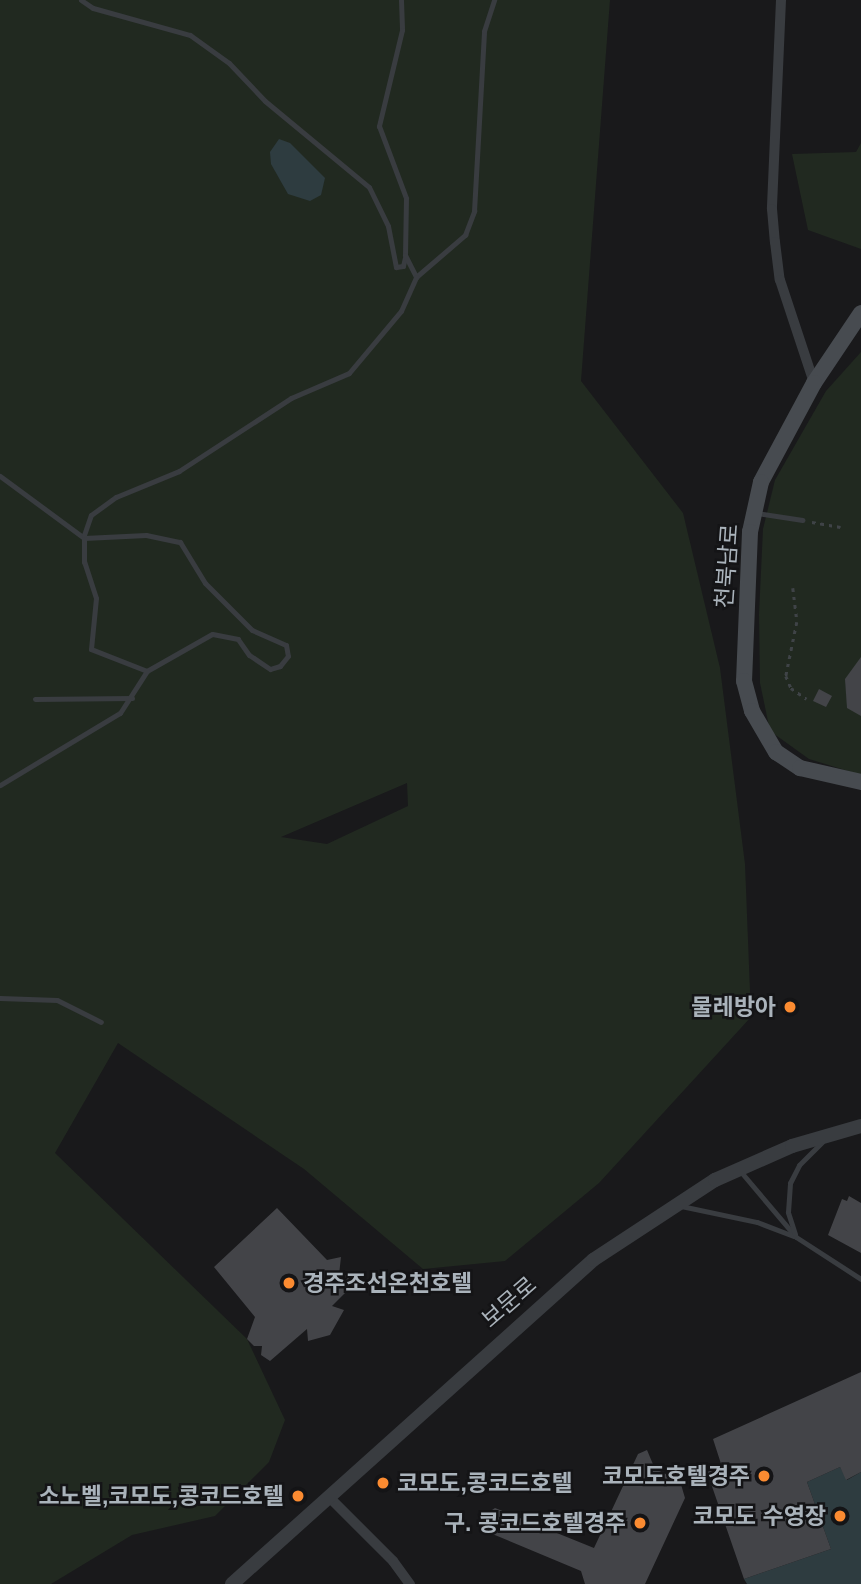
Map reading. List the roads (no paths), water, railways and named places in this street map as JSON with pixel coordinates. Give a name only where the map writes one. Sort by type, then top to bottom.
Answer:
[{"type":"main road","name":"천북남로","points":[[861,313],[854,331],[814,383],[761,482],[754,512],[744,681],[752,711],[776,752],[800,768],[861,782]]},
{"type":"street","points":[[781,0],[773,220],[780,280],[814,383]]},
{"type":"street","name":"보문로","points":[[232,1584],[593,1260],[675,1205],[739,1169],[829,1135],[861,1126]]},
{"type":"street","points":[[328,1496],[410,1584]]},
{"type":"lane","points":[[81,0],[93,8],[190,36],[229,63],[265,100],[369,187],[388,226],[396,267],[403,266],[405,255],[406,198],[379,126],[402,30],[401,0]]},
{"type":"lane","points":[[146,671],[91,649],[96,598],[84,562],[84,538],[91,515],[116,497],[179,471],[291,398],[349,373],[401,311],[416,277],[465,235],[474,211],[484,31],[494,0]]},
{"type":"lane","points":[[405,255],[416,277]]},
{"type":"lane","points":[[0,476],[84,538],[146,536],[180,542],[205,583],[252,630],[286,645],[288,656],[280,666],[270,669],[249,655],[238,639],[212,634],[146,671],[132,698],[120,713],[0,785]]},
{"type":"lane","points":[[754,512],[802,520]]},
{"type":"lane","points":[[35,699],[132,698]]},
{"type":"lane","points":[[0,998],[57,1000],[101,1022]]},
{"type":"lane","points":[[796,1237],[788,1212],[790,1183],[799,1165],[829,1135]]},
{"type":"lane","points":[[739,1169],[796,1237]]},
{"type":"lane","points":[[675,1205],[744,1218],[796,1237],[861,1279]]},
{"type":"place","name":"물레방아","points":[[790,1007]]},
{"type":"place","name":"경주조선온천호텔","points":[[289,1283]]},
{"type":"place","name":"코모도호텔경주","points":[[764,1476]]},
{"type":"place","name":"코모도,콩코드호텔","points":[[383,1483]]},
{"type":"place","name":"소노벨,코모도,콩코드호텔","points":[[298,1496]]},
{"type":"place","name":"코모도 수영장","points":[[840,1516]]},
{"type":"place","name":"구. 콩코드호텔경주","points":[[640,1523]]}]
